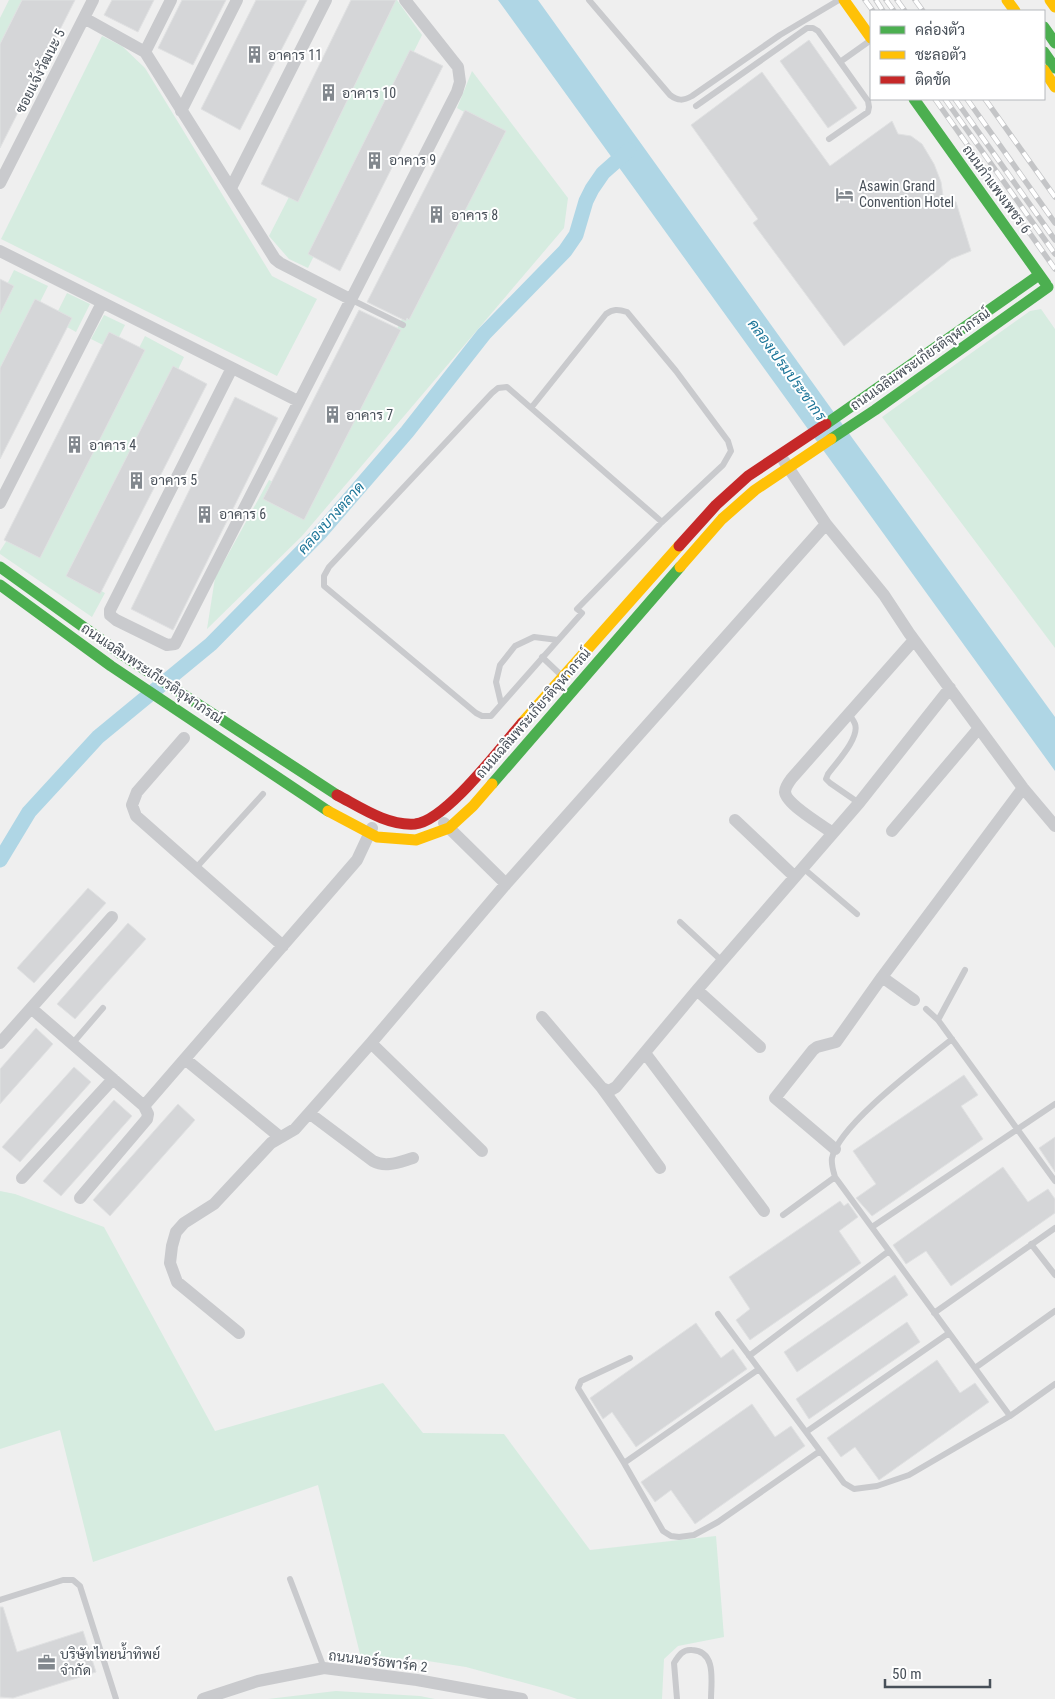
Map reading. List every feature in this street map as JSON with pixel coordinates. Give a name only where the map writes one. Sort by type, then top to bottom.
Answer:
[{"type":"main road","points":[[844,0],[870,38]]},
{"type":"main road","points":[[1050,0],[1055,7]]},
{"type":"main road","points":[[1045,28],[1055,43]]},
{"type":"main road","points":[[1045,53],[1055,68]]},
{"type":"main road","points":[[1045,72],[1055,87]]},
{"type":"main road","name":"ถนนกำแพงเพชร 6","points":[[915,100],[1055,298]]},
{"type":"main road","name":"ถนนเฉลิมพระเกียรติจุฬาภรณ์","points":[[0,567],[121,654],[334,794],[377,816],[416,824],[437,815],[464,790],[562,676],[716,505],[748,476],[866,397],[1039,275]]},
{"type":"main road","name":"ถนนเฉลิมพระเกียรติจุฬาภรณ์","points":[[0,585],[111,666],[326,810],[377,836],[416,840],[449,828],[473,806],[722,520],[755,490],[875,410],[1048,287]]},
{"type":"street","name":"ซอยแจ้งวัฒนะ 5","points":[[0,183],[93,0]]},
{"type":"street","points":[[145,52],[171,0]]},
{"type":"street","points":[[182,111],[237,0]]},
{"type":"street","points":[[231,188],[326,0]]},
{"type":"street","points":[[232,368],[110,610],[110,615],[116,620],[167,645],[174,644],[457,92],[460,82],[458,67],[405,0]]},
{"type":"street","points":[[84,18],[145,52],[275,259],[280,264],[350,299]]},
{"type":"street","points":[[0,251],[298,401]]},
{"type":"street","points":[[0,503],[102,303]]},
{"type":"street","points":[[779,454],[826,524],[884,595],[914,640],[1023,788],[1055,826]]},
{"type":"street","points":[[239,1333],[177,1282],[170,1263],[176,1232],[184,1223],[214,1204],[271,1142],[295,1129],[506,884],[826,524]]},
{"type":"street","points":[[833,833],[793,804],[787,797],[786,788],[792,778],[914,640]]},
{"type":"street","points":[[602,1088],[610,1090],[616,1086],[645,1053],[697,990],[860,803],[950,688]]},
{"type":"street","points":[[892,831],[979,728]]},
{"type":"street","points":[[184,738],[137,792],[132,805],[136,816],[283,946]]},
{"type":"street","points":[[835,1149],[775,1098],[817,1047],[836,1042],[1023,788]]},
{"type":"street","points":[[437,815],[506,884]]},
{"type":"street","points":[[144,1106],[357,860],[377,816]]},
{"type":"street","points":[[735,820],[799,872]]},
{"type":"street","points":[[0,1043],[112,917]]},
{"type":"street","points":[[882,977],[914,1000]]},
{"type":"street","points":[[697,990],[760,1047]]},
{"type":"street","points":[[32,1008],[144,1106],[148,1114],[147,1119],[80,1198]]},
{"type":"street","points":[[542,1017],[602,1088],[660,1168]]},
{"type":"street","points":[[371,1043],[482,1151]]},
{"type":"street","points":[[645,1053],[764,1211]]},
{"type":"street","points":[[185,1058],[280,1137]]},
{"type":"street","points":[[22,1178],[113,1079]]},
{"type":"street","points":[[309,1112],[380,1165],[413,1158]]},
{"type":"street","name":"ถนนนอร์ธพาร์ค 2","points":[[203,1699],[258,1681],[324,1668],[417,1680],[522,1699]]},
{"type":"lane","points":[[589,0],[677,101],[692,96],[780,35],[839,0]]},
{"type":"lane","points":[[696,106],[807,28],[813,28],[818,31],[868,101],[870,107],[868,112],[829,139]]},
{"type":"lane","points":[[840,62],[870,40]]},
{"type":"lane","points":[[350,299],[403,325]]},
{"type":"lane","points":[[531,408],[606,314],[612,310],[619,309],[627,312],[681,378],[728,440],[731,451],[723,465],[662,522],[577,609],[582,613],[491,716],[482,716],[476,712],[324,586],[324,576],[329,567],[498,388],[508,388],[662,522]]},
{"type":"lane","points":[[501,703],[496,682],[500,665],[516,646],[534,637],[558,640]]},
{"type":"lane","points":[[542,657],[575,687]]},
{"type":"lane","points":[[849,714],[856,725],[852,742],[826,779],[860,803]]},
{"type":"lane","points":[[195,869],[263,794]]},
{"type":"lane","points":[[799,872],[857,914]]},
{"type":"lane","points":[[680,922],[722,961]]},
{"type":"lane","points":[[938,1020],[965,970]]},
{"type":"lane","points":[[72,1044],[103,1008]]},
{"type":"lane","points":[[926,1009],[938,1020],[952,1038],[1055,1181]]},
{"type":"lane","points":[[952,1038],[858,1119],[835,1149],[832,1164],[835,1177],[1010,1416]]},
{"type":"lane","points":[[872,1227],[1055,1104]]},
{"type":"lane","points":[[784,1215],[835,1177]]},
{"type":"lane","points":[[934,1312],[1055,1228]]},
{"type":"lane","points":[[1031,1244],[1055,1275]]},
{"type":"lane","points":[[749,1356],[889,1250]]},
{"type":"lane","points":[[974,1368],[1055,1311]]},
{"type":"lane","points":[[718,1314],[844,1483],[854,1489],[869,1488],[909,1475],[1010,1416],[1055,1384]]},
{"type":"lane","points":[[806,1432],[949,1333]]},
{"type":"lane","points":[[630,1358],[581,1381],[578,1388],[663,1532],[671,1536],[694,1535],[718,1522],[820,1451]]},
{"type":"lane","points":[[624,1463],[759,1369]]},
{"type":"lane","points":[[290,1579],[324,1668]]},
{"type":"lane","points":[[0,1600],[63,1580],[72,1580],[80,1586],[116,1699]]},
{"type":"lane","points":[[677,1699],[674,1663],[684,1651],[690,1649],[700,1650],[709,1660],[711,1668],[711,1699]]},
{"type":"green space","points":[[9,0],[22,0],[0,44],[0,18]]},
{"type":"green space","points":[[390,0],[397,0],[422,35],[308,268],[289,259],[269,236]]},
{"type":"green space","points":[[102,36],[122,46],[145,68],[272,276],[317,299],[277,376],[1,239]]},
{"type":"green space","points":[[472,71],[568,198],[564,228],[302,536],[207,629],[215,578],[269,480],[309,499],[499,131],[457,108]]},
{"type":"green space","points":[[14,270],[48,286],[0,382],[0,299]]},
{"type":"green space","points":[[67,293],[90,304],[76,332],[67,327],[71,318],[58,311]]},
{"type":"green space","points":[[1041,309],[1055,329],[1055,648],[882,417],[1030,311]]},
{"type":"green space","points":[[104,315],[125,325],[119,337],[103,345],[91,339]]},
{"type":"green space","points":[[145,336],[184,357],[78,578],[105,593],[92,617],[0,554],[0,551],[9,537],[38,550]]},
{"type":"green space","points":[[0,1191],[15,1194],[104,1227],[215,1431],[383,1383],[423,1433],[504,1434],[590,1550],[716,1536],[724,1637],[678,1646],[664,1659],[662,1699],[577,1699],[466,1667],[415,1659],[361,1658],[318,1485],[93,1562],[60,1430],[0,1449]]},
{"type":"green space","points":[[336,1691],[420,1696],[435,1699],[268,1699]]},
{"type":"water","name":"คลองเปรมประชากร","points":[[498,0],[538,0],[1055,717],[1055,771]]},
{"type":"building","points":[[22,0],[75,0],[0,148],[0,44]]},
{"type":"building","points":[[112,0],[154,0],[138,32],[104,15]]},
{"type":"building","points":[[182,0],[226,0],[193,65],[158,48]]},
{"type":"building","name":"อาคาร 11","points":[[256,0],[307,0],[240,130],[201,109]]},
{"type":"building","name":"อาคาร 10","points":[[351,0],[396,0],[298,202],[261,184]]},
{"type":"building","points":[[809,40],[857,108],[828,128],[780,61]]},
{"type":"building","name":"อาคาร 9","points":[[410,50],[443,66],[340,271],[308,254]]},
{"type":"building","points":[[762,72],[830,166],[892,121],[898,134],[911,136],[922,144],[934,164],[941,182],[943,196],[956,202],[971,251],[951,259],[844,346],[753,223],[758,219],[691,125]]},
{"type":"building","name":"อาคาร 8","points":[[465,110],[506,131],[409,320],[407,318],[406,321],[367,302]]},
{"type":"building","points":[[0,279],[14,286],[0,314]]},
{"type":"building","points":[[35,299],[72,318],[0,459],[0,368]]},
{"type":"building","name":"อาคาร 7","points":[[359,310],[401,330],[304,520],[263,499]]},
{"type":"building","name":"อาคาร 4","points":[[109,332],[145,350],[40,558],[4,540]]},
{"type":"building","name":"อาคาร 5","points":[[173,366],[207,384],[100,594],[66,576]]},
{"type":"building","name":"อาคาร 6","points":[[235,397],[278,418],[173,630],[131,609]]},
{"type":"building","points":[[88,888],[106,903],[34,983],[17,968]]},
{"type":"building","points":[[128,923],[146,939],[75,1019],[57,1004]]},
{"type":"building","points":[[36,1028],[53,1044],[0,1104],[0,1069]]},
{"type":"building","points":[[74,1067],[91,1082],[20,1162],[2,1147]]},
{"type":"building","points":[[964,1075],[978,1095],[961,1106],[983,1139],[872,1216],[856,1198],[876,1184],[853,1151]]},
{"type":"building","points":[[114,1100],[132,1116],[61,1196],[43,1181]]},
{"type":"building","points":[[178,1104],[195,1120],[110,1216],[93,1200]]},
{"type":"building","points":[[1055,1137],[1055,1172],[1039,1148]]},
{"type":"building","points":[[1003,1167],[1028,1202],[1048,1189],[1055,1199],[1055,1213],[951,1286],[926,1251],[906,1264],[893,1245]]},
{"type":"building","points":[[840,1201],[844,1206],[848,1203],[858,1217],[839,1231],[861,1263],[750,1340],[736,1320],[750,1309],[729,1277]]},
{"type":"building","points":[[895,1275],[908,1295],[797,1372],[784,1352]]},
{"type":"building","points":[[907,1322],[920,1342],[809,1419],[796,1399]]},
{"type":"building","points":[[696,1323],[721,1358],[733,1349],[747,1369],[636,1447],[612,1412],[603,1419],[590,1398]]},
{"type":"building","points":[[937,1360],[960,1393],[975,1383],[989,1402],[879,1480],[855,1447],[841,1457],[827,1438]]},
{"type":"building","points":[[752,1404],[775,1437],[791,1426],[805,1446],[695,1524],[671,1490],[655,1502],[641,1482]]},
{"type":"building","name":"บริษัทไทยน้ำทิพย์ จำกัด","points":[[0,1607],[3,1607],[17,1652],[83,1631],[96,1672],[13,1698],[0,1697]]},
{"type":"waterway","name":"คลองบางตลาด","points":[[0,860],[29,812],[98,737],[211,644],[319,534],[407,432],[484,334],[565,251],[576,235],[586,201],[592,189],[603,173],[629,150]]},
{"type":"railway","points":[[865,0],[872,10]]},
{"type":"railway","points":[[876,0],[882,10]]},
{"type":"railway","points":[[886,0],[893,10]]},
{"type":"railway","points":[[897,0],[904,10]]},
{"type":"railway","points":[[915,0],[922,10]]},
{"type":"railway","points":[[936,100],[1055,269]]},
{"type":"railway","points":[[946,100],[1055,254]]},
{"type":"railway","points":[[956,100],[1055,240]]},
{"type":"railway","points":[[968,100],[1055,223]]},
{"type":"railway","points":[[986,100],[1055,197]]},
{"type":"traffic: fast","points":[[1045,28],[1055,43]]},
{"type":"traffic: fast","points":[[1045,53],[1055,68]]},
{"type":"traffic: fast","points":[[915,100],[1046,284]]},
{"type":"traffic: fast","points":[[826,424],[1039,275]]},
{"type":"traffic: fast","points":[[831,439],[1048,287]]},
{"type":"traffic: fast","points":[[0,567],[121,654],[337,795]]},
{"type":"traffic: fast","points":[[492,784],[680,567]]},
{"type":"traffic: fast","points":[[0,585],[111,666],[328,811]]},
{"type":"traffic: slow","points":[[844,0],[870,37]]},
{"type":"traffic: slow","points":[[1007,0],[1014,10]]},
{"type":"traffic: slow","points":[[1050,0],[1055,7]]},
{"type":"traffic: slow","points":[[1045,72],[1055,87]]},
{"type":"traffic: slow","points":[[680,567],[722,519],[755,490],[831,439]]},
{"type":"traffic: slow","points":[[522,723],[679,546]]},
{"type":"traffic: slow","points":[[328,811],[377,837],[416,840],[449,828],[473,806],[492,784]]},
{"type":"traffic: jam","points":[[679,546],[716,505],[748,476],[826,424]]},
{"type":"traffic: jam","points":[[337,795],[374,815],[394,822],[415,824],[428,820],[457,797],[522,723]]},
{"type":"place","name":"อาคาร 11","points":[[254,55]]},
{"type":"place","name":"อาคาร 10","points":[[328,93]]},
{"type":"place","name":"อาคาร 9","points":[[375,160]]},
{"type":"place","name":"Asawin Grand Convention Hotel","points":[[845,194]]},
{"type":"place","name":"อาคาร 8","points":[[437,215]]},
{"type":"place","name":"อาคาร 7","points":[[332,415]]},
{"type":"place","name":"อาคาร 4","points":[[75,445]]},
{"type":"place","name":"อาคาร 5","points":[[136,480]]},
{"type":"place","name":"อาคาร 6","points":[[205,514]]},
{"type":"place","name":"บริษัทไทยน้ำทิพย์ จำกัด","points":[[46,1662]]}]
